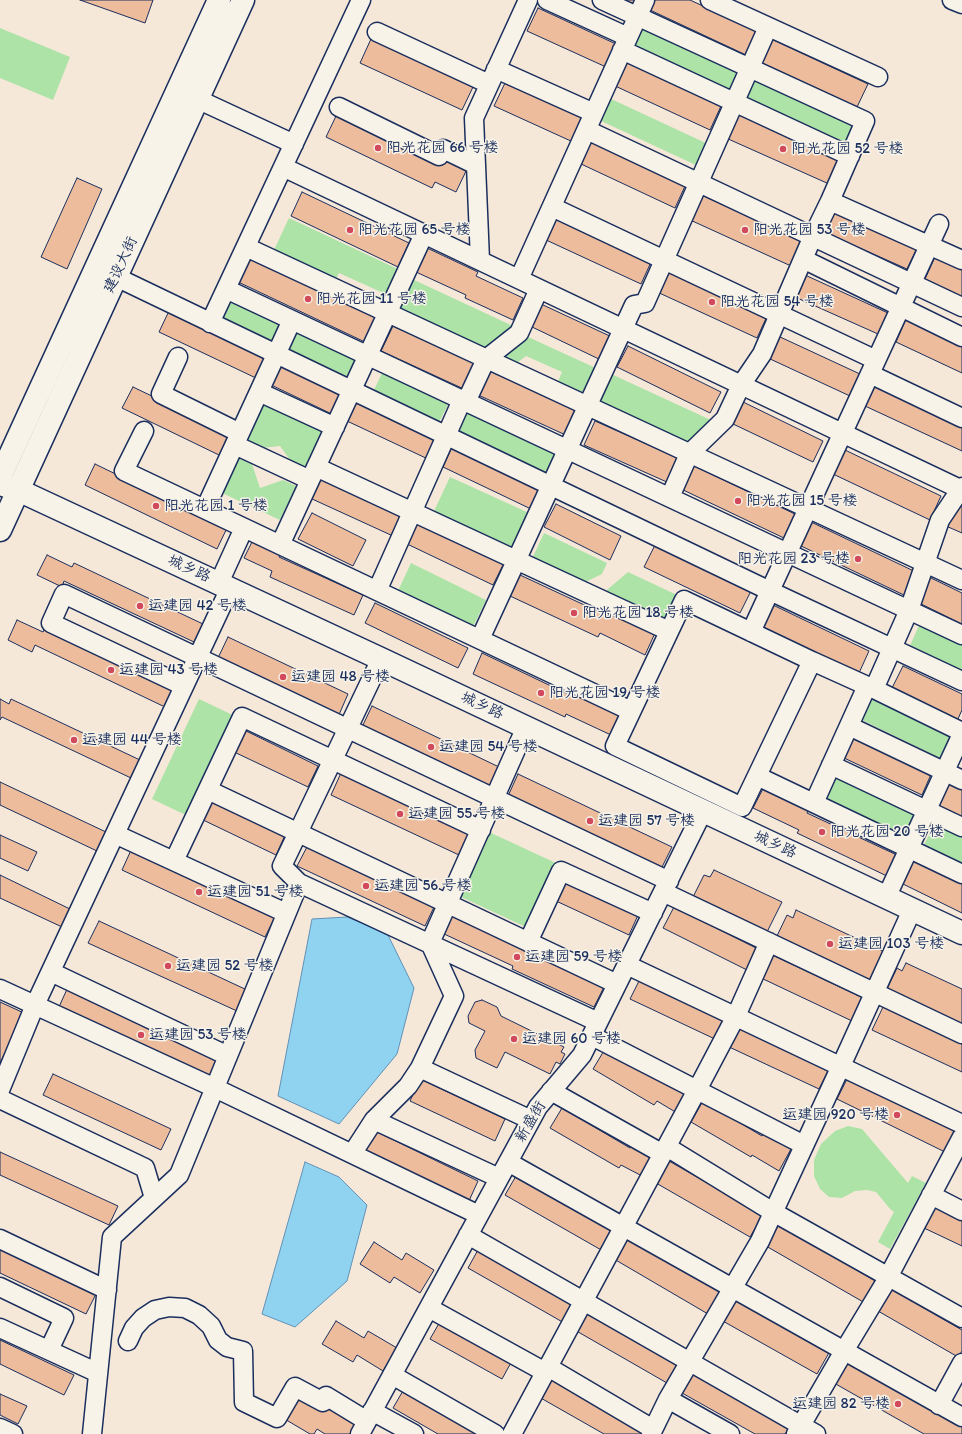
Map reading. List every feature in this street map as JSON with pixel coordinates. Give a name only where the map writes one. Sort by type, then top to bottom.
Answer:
[{"type":"main road","name":"建设大街","points":[[0,477],[219,0]]},
{"type":"main road","name":"建设大街","points":[[0,530],[9,487],[116,277],[197,99],[236,2]]},
{"type":"main road","name":"城乡路","points":[[9,487],[526,727],[610,756],[703,811],[738,816],[886,898],[962,934]]},
{"type":"street","points":[[210,323],[361,0]]},
{"type":"street","points":[[480,260],[474,118],[528,0]]},
{"type":"street","points":[[547,0],[625,44],[735,102],[850,156]]},
{"type":"street","points":[[602,0],[865,121],[762,354],[741,385],[725,419],[689,454],[670,497]]},
{"type":"street","points":[[519,279],[645,0]]},
{"type":"street","points":[[710,0],[878,77]]},
{"type":"street","points":[[952,0],[962,4]]},
{"type":"street","points":[[480,639],[634,305],[645,303],[768,27]]},
{"type":"street","points":[[377,32],[594,113]]},
{"type":"street","points":[[197,99],[294,144]]},
{"type":"street","points":[[339,108],[440,156],[443,149],[476,164]]},
{"type":"street","points":[[587,130],[962,307]]},
{"type":"street","points":[[283,167],[961,489],[940,520],[909,610],[892,648],[849,726],[814,803]]},
{"type":"street","points":[[830,201],[962,260]]},
{"type":"street","points":[[552,206],[779,314],[962,418]]},
{"type":"street","points":[[751,632],[939,224]]},
{"type":"street","points":[[280,545],[424,234]]},
{"type":"street","points":[[246,247],[962,580]]},
{"type":"street","points":[[803,259],[962,337]]},
{"type":"street","points":[[116,277],[770,591],[962,681]]},
{"type":"street","points":[[226,289],[962,635]]},
{"type":"street","points":[[377,591],[446,436],[486,359],[519,333],[539,289]]},
{"type":"street","points":[[205,509],[292,320]]},
{"type":"street","points":[[178,358],[161,394],[238,439],[313,473],[412,512],[669,631]]},
{"type":"street","points":[[259,392],[335,427]]},
{"type":"street","points":[[144,431],[124,471],[631,711]]},
{"type":"street","points":[[0,1090],[35,1005],[198,657],[225,586],[244,528]]},
{"type":"street","points":[[184,686],[51,623],[64,594],[495,798],[666,886],[769,942],[962,1034]]},
{"type":"street","points":[[812,661],[738,816],[610,756],[684,600],[812,661],[871,687],[962,733],[886,898]]},
{"type":"street","points":[[381,659],[282,866],[299,883],[430,943],[595,1029],[698,1090],[804,1145]]},
{"type":"street","points":[[174,861],[242,717],[481,830]]},
{"type":"street","points":[[849,726],[962,780]]},
{"type":"street","points":[[352,1154],[374,1120],[408,1086],[420,1068],[454,996],[430,943],[526,727]]},
{"type":"street","points":[[831,765],[962,827]]},
{"type":"street","points":[[757,776],[962,874]]},
{"type":"street","points":[[208,790],[617,984]]},
{"type":"street","name":"新盛街","points":[[366,1422],[538,1107],[582,1055],[703,811]]},
{"type":"street","points":[[115,834],[286,913]]},
{"type":"street","points":[[528,942],[561,871],[653,913]]},
{"type":"street","points":[[92,1434],[112,1237],[180,1175],[299,883]]},
{"type":"street","points":[[429,1308],[547,1369],[652,1432],[668,1399],[760,1241],[912,910]]},
{"type":"street","points":[[512,1434],[698,1090],[736,1016],[769,942]]},
{"type":"street","points":[[627,965],[962,1124]]},
{"type":"street","points":[[51,972],[228,1056]]},
{"type":"street","points":[[0,989],[215,1088],[479,1215]]},
{"type":"street","points":[[420,1068],[531,1120]]},
{"type":"street","points":[[551,1091],[665,1151],[962,1318]]},
{"type":"street","points":[[0,1099],[145,1168],[154,1198]]},
{"type":"street","points":[[374,1120],[499,1178]]},
{"type":"street","points":[[468,1235],[690,1361],[805,1431],[844,1351],[888,1277],[962,1138]]},
{"type":"street","points":[[508,1162],[962,1417]]},
{"type":"street","points":[[932,1195],[962,1211]]},
{"type":"street","points":[[0,1239],[107,1290]]},
{"type":"street","points":[[0,1288],[64,1318],[49,1350]]},
{"type":"street","points":[[128,1341],[134,1328],[143,1318],[155,1310],[169,1307],[185,1308],[200,1315],[211,1326],[218,1340],[227,1347],[243,1351],[244,1402],[277,1418],[295,1387],[323,1402],[326,1396],[366,1422],[414,1434]]},
{"type":"street","points":[[0,1328],[98,1373]]},
{"type":"street","points":[[939,1405],[962,1363]]},
{"type":"street","points":[[392,1375],[495,1434]]},
{"type":"street","points":[[668,1399],[730,1434]]},
{"type":"street","points":[[0,1428],[13,1434]]},
{"type":"green space","points":[[641,24],[742,71],[732,93],[631,46]]},
{"type":"green space","points":[[0,28],[70,57],[53,100],[0,78]]},
{"type":"green space","points":[[754,77],[855,123],[845,145],[743,99]]},
{"type":"green space","points":[[609,98],[710,145],[700,167],[599,120]]},
{"type":"green space","points":[[289,218],[402,271],[386,306],[377,302],[381,292],[339,273],[335,281],[273,252]]},
{"type":"green space","points":[[412,279],[513,326],[482,352],[396,313]]},
{"type":"green space","points":[[230,294],[283,320],[272,343],[219,318]]},
{"type":"green space","points":[[293,325],[360,357],[348,382],[281,350]]},
{"type":"green space","points":[[526,336],[600,370],[586,400],[556,386],[562,372],[526,356],[514,365],[499,358]]},
{"type":"green space","points":[[384,369],[450,401],[437,426],[372,394]]},
{"type":"green space","points":[[609,373],[713,421],[684,447],[594,406]]},
{"type":"green space","points":[[261,401],[325,431],[307,468],[290,460],[280,446],[261,448],[243,439]]},
{"type":"green space","points":[[468,408],[562,452],[551,475],[457,431]]},
{"type":"green space","points":[[238,458],[252,464],[260,488],[283,480],[296,486],[280,520],[222,493]]},
{"type":"green space","points":[[450,477],[529,513],[512,547],[434,511]]},
{"type":"green space","points":[[544,533],[607,563],[602,574],[581,584],[531,561]]},
{"type":"green space","points":[[411,563],[486,600],[472,629],[397,593]]},
{"type":"green space","points":[[628,572],[677,595],[664,624],[601,595]]},
{"type":"green space","points":[[921,621],[962,640],[962,675],[908,650]]},
{"type":"green space","points":[[874,695],[954,734],[942,759],[862,720]]},
{"type":"green space","points":[[199,699],[237,717],[190,817],[152,799]]},
{"type":"green space","points":[[837,774],[916,812],[904,837],[825,798]]},
{"type":"green space","points":[[935,822],[962,835],[962,865],[923,847]]},
{"type":"green space","points":[[489,832],[558,864],[528,928],[459,896]]},
{"type":"green space","points":[[848,1126],[862,1129],[908,1183],[912,1176],[926,1183],[890,1249],[878,1242],[894,1212],[876,1192],[867,1190],[855,1191],[842,1198],[829,1197],[820,1189],[814,1176],[814,1160],[821,1144],[835,1131]]},
{"type":"water","points":[[347,917],[387,933],[414,988],[397,1054],[339,1124],[278,1096],[312,919]]},
{"type":"water","points":[[305,1162],[339,1177],[367,1205],[347,1281],[295,1327],[262,1314]]},
{"type":"building","points":[[80,0],[153,0],[145,23]]},
{"type":"building","points":[[625,0],[635,0],[634,4]]},
{"type":"building","points":[[654,0],[690,0],[757,31],[746,55],[650,10]]},
{"type":"building","points":[[538,8],[616,44],[606,67],[527,31]]},
{"type":"building","points":[[371,39],[473,87],[462,110],[360,63]]},
{"type":"building","points":[[771,39],[868,84],[857,107],[760,62]]},
{"type":"building","points":[[624,61],[721,106],[710,130],[613,85]]},
{"type":"building","points":[[505,83],[584,119],[573,142],[494,106]]},
{"type":"building","name":"阳光花园 52 号楼","points":[[737,113],[840,160],[829,184],[726,138]]},
{"type":"building","name":"阳光花园 66 号楼","points":[[337,114],[443,165],[446,159],[467,169],[456,192],[435,182],[432,188],[326,137]]},
{"type":"building","points":[[590,139],[686,184],[675,208],[579,163]]},
{"type":"building","points":[[77,178],[102,189],[67,269],[41,257]]},
{"type":"building","name":"阳光花园 65 号楼","points":[[302,192],[409,243],[398,267],[291,216]]},
{"type":"building","name":"阳光花园 53 号楼","points":[[699,194],[802,241],[791,266],[688,219]]},
{"type":"building","points":[[834,210],[917,248],[907,269],[824,232]]},
{"type":"building","points":[[556,215],[652,260],[641,284],[544,239]]},
{"type":"building","points":[[427,248],[478,272],[476,276],[523,298],[513,320],[465,298],[466,295],[416,272]]},
{"type":"building","name":"阳光花园 11 号楼","points":[[248,256],[379,318],[367,343],[236,281]]},
{"type":"building","points":[[935,257],[962,269],[962,297],[925,279]]},
{"type":"building","name":"阳光花园 54 号楼","points":[[666,267],[768,314],[757,338],[655,291]]},
{"type":"building","points":[[805,275],[888,313],[878,334],[795,297]]},
{"type":"building","points":[[541,304],[614,338],[603,361],[530,326]]},
{"type":"building","points":[[169,311],[268,358],[258,379],[159,332]]},
{"type":"building","points":[[906,319],[962,345],[962,373],[896,342]]},
{"type":"building","points":[[393,326],[478,365],[466,390],[381,351]]},
{"type":"building","points":[[778,336],[860,374],[850,396],[768,358]]},
{"type":"building","points":[[628,346],[721,392],[710,413],[617,367]]},
{"type":"building","points":[[279,362],[346,394],[336,416],[269,384]]},
{"type":"building","points":[[487,370],[581,412],[570,437],[476,394]]},
{"type":"building","points":[[876,384],[962,424],[962,451],[865,406]]},
{"type":"building","points":[[133,387],[231,434],[221,456],[122,408]]},
{"type":"building","points":[[357,399],[440,438],[430,460],[347,421]]},
{"type":"building","points":[[741,401],[823,441],[813,462],[731,423]]},
{"type":"building","points":[[595,421],[680,459],[669,483],[584,445]]},
{"type":"building","points":[[453,445],[542,487],[531,509],[443,467]]},
{"type":"building","points":[[845,450],[941,496],[930,520],[833,474]]},
{"type":"building","name":"阳光花园 1 号楼","points":[[95,464],[227,528],[217,549],[85,485]]},
{"type":"building","name":"阳光花园 15 号楼","points":[[690,464],[797,515],[786,539],[679,488]]},
{"type":"building","points":[[321,476],[404,514],[393,536],[310,498]]},
{"type":"building","points":[[958,502],[962,504],[962,533],[946,526]]},
{"type":"building","points":[[556,504],[621,536],[610,560],[544,527]]},
{"type":"building","points":[[312,513],[366,540],[353,566],[298,539]]},
{"type":"building","points":[[415,521],[504,563],[493,585],[405,543]]},
{"type":"building","name":"阳光花园 23 号楼","points":[[811,522],[918,573],[906,596],[799,545]]},
{"type":"building","points":[[253,540],[281,552],[279,557],[363,595],[354,615],[270,577],[272,571],[244,558]]},
{"type":"building","points":[[655,545],[751,591],[740,613],[644,567]]},
{"type":"building","name":"运建园 42 号楼","points":[[47,555],[72,567],[74,563],[203,624],[194,642],[64,581],[62,587],[37,575]]},
{"type":"building","name":"阳光花园 18 号楼","points":[[520,575],[608,616],[611,610],[656,631],[645,655],[600,633],[598,637],[510,596]]},
{"type":"building","points":[[929,577],[962,593],[962,624],[917,602]]},
{"type":"building","points":[[375,603],[468,648],[458,668],[365,623]]},
{"type":"building","points":[[773,605],[869,651],[859,673],[763,627]]},
{"type":"building","name":"运建园 43 号楼","points":[[17,620],[43,632],[45,628],[173,689],[165,707],[35,645],[32,652],[8,640]]},
{"type":"building","name":"运建园 48 号楼","points":[[228,637],[348,694],[338,717],[217,660]]},
{"type":"building","name":"阳光花园 19 号楼","points":[[482,653],[574,697],[577,690],[622,712],[611,735],[566,714],[565,717],[473,674]]},
{"type":"building","points":[[903,666],[962,694],[962,710],[957,721],[891,690]]},
{"type":"building","name":"运建园 44 号楼","points":[[0,699],[9,704],[11,699],[140,760],[131,778],[2,717],[0,720]]},
{"type":"building","name":"运建园 54 号楼","points":[[372,706],[499,767],[489,789],[362,727]]},
{"type":"building","points":[[242,729],[318,766],[308,787],[232,751]]},
{"type":"building","points":[[853,734],[932,772],[922,795],[842,757]]},
{"type":"building","name":"运建园 55 号楼","points":[[341,773],[469,833],[459,855],[331,795]]},
{"type":"building","name":"运建园 57 号楼","points":[[518,774],[672,847],[661,869],[508,796]]},
{"type":"building","points":[[948,781],[962,788],[962,819],[936,807]]},
{"type":"building","points":[[0,782],[106,832],[97,851],[0,805]]},
{"type":"building","name":"阳光花园 20 号楼","points":[[765,785],[810,806],[807,813],[899,856],[889,877],[797,833],[799,830],[753,808]]},
{"type":"building","points":[[210,797],[286,833],[276,855],[199,818]]},
{"type":"building","points":[[0,835],[37,852],[28,871],[0,858]]},
{"type":"building","name":"运建园 56 号楼","points":[[308,845],[435,905],[425,926],[297,866]]},
{"type":"building","name":"运建园 51 号楼","points":[[132,848],[276,915],[265,937],[122,870]]},
{"type":"building","points":[[914,858],[962,882],[962,913],[901,883]]},
{"type":"building","points":[[714,870],[782,902],[767,932],[693,897],[704,875],[710,877]]},
{"type":"building","points":[[0,875],[70,909],[62,927],[0,898]]},
{"type":"building","points":[[564,878],[639,913],[629,935],[554,900]]},
{"type":"building","points":[[674,907],[760,950],[749,971],[663,928]]},
{"type":"building","name":"运建园 103 号楼","points":[[796,910],[883,951],[869,981],[776,938],[787,915],[793,918]]},
{"type":"building","name":"运建园 59 号楼","points":[[452,912],[604,987],[594,1007],[512,969],[513,966],[442,933]]},
{"type":"building","name":"运建园 52 号楼","points":[[99,921],[247,990],[237,1011],[88,943]]},
{"type":"building","points":[[770,954],[863,998],[852,1021],[759,977]]},
{"type":"building","points":[[906,963],[962,989],[962,1026],[886,991],[897,968],[902,971]]},
{"type":"building","points":[[641,977],[727,1018],[717,1040],[630,999]]},
{"type":"building","name":"运建园 53 号楼","points":[[68,987],[223,1061],[213,1082],[58,1009]]},
{"type":"building","name":"运建园 60 号楼","points":[[482,1000],[497,1007],[501,1016],[564,1047],[561,1052],[565,1054],[560,1064],[556,1062],[550,1074],[505,1052],[497,1068],[476,1058],[475,1050],[485,1031],[469,1023],[468,1016],[475,1002]]},
{"type":"building","points":[[0,1002],[24,1013],[0,1063]]},
{"type":"building","points":[[883,1007],[962,1044],[962,1072],[872,1030]]},
{"type":"building","points":[[737,1024],[830,1067],[819,1089],[727,1046]]},
{"type":"building","points":[[605,1049],[666,1084],[669,1079],[689,1091],[677,1113],[657,1101],[654,1105],[593,1069]]},
{"type":"building","points":[[53,1074],[171,1129],[161,1150],[43,1095]]},
{"type":"building","name":"运建园 920 号楼","points":[[848,1077],[956,1130],[945,1152],[837,1099]]},
{"type":"building","points":[[420,1079],[505,1119],[495,1141],[410,1101]]},
{"type":"building","points":[[703,1101],[762,1136],[764,1133],[791,1149],[779,1171],[752,1155],[751,1157],[691,1122]]},
{"type":"building","points":[[562,1108],[630,1148],[633,1143],[654,1155],[642,1176],[621,1165],[619,1168],[550,1128]]},
{"type":"building","points":[[375,1131],[478,1181],[468,1203],[364,1153]]},
{"type":"building","points":[[0,1152],[118,1206],[109,1225],[0,1175]]},
{"type":"building","points":[[669,1161],[763,1215],[750,1237],[656,1183]]},
{"type":"building","points":[[516,1176],[614,1232],[603,1251],[505,1195]]},
{"type":"building","points":[[934,1206],[962,1219],[962,1246],[924,1228]]},
{"type":"building","points":[[779,1224],[877,1282],[865,1303],[766,1246]]},
{"type":"building","points":[[627,1237],[720,1292],[708,1314],[614,1259]]},
{"type":"building","points":[[374,1242],[402,1260],[406,1253],[434,1270],[420,1293],[394,1277],[390,1283],[360,1264]]},
{"type":"building","points":[[0,1248],[96,1294],[86,1314],[0,1273]]},
{"type":"building","points":[[479,1248],[577,1304],[566,1324],[468,1268]]},
{"type":"building","points":[[891,1289],[962,1330],[962,1351],[958,1357],[878,1311]]},
{"type":"building","points":[[734,1297],[830,1351],[817,1374],[721,1320]]},
{"type":"building","points":[[586,1307],[680,1361],[667,1383],[573,1329]]},
{"type":"building","points":[[441,1320],[513,1359],[502,1379],[430,1339]]},
{"type":"building","points":[[336,1321],[364,1338],[368,1331],[397,1348],[383,1371],[357,1355],[353,1362],[322,1344]]},
{"type":"building","points":[[0,1340],[74,1375],[64,1395],[0,1364]]},
{"type":"building","name":"运建园 82 号楼","points":[[847,1360],[962,1425],[962,1434],[924,1434],[834,1383]]},
{"type":"building","points":[[695,1370],[791,1424],[785,1434],[755,1434],[682,1393]]},
{"type":"building","points":[[550,1377],[645,1431],[643,1434],[604,1434],[539,1397]]},
{"type":"building","points":[[404,1389],[483,1434],[438,1434],[393,1408]]},
{"type":"building","points":[[0,1394],[27,1406],[18,1424],[0,1415]]},
{"type":"building","points":[[296,1395],[324,1412],[329,1405],[357,1422],[350,1434],[325,1434],[317,1429],[314,1434],[310,1434],[283,1418]]},
{"type":"place","name":"阳光花园 66 号楼","points":[[378,148]]},
{"type":"place","name":"阳光花园 52 号楼","points":[[783,149]]},
{"type":"place","name":"阳光花园 65 号楼","points":[[350,230]]},
{"type":"place","name":"阳光花园 53 号楼","points":[[745,230]]},
{"type":"place","name":"阳光花园 11 号楼","points":[[308,299]]},
{"type":"place","name":"阳光花园 54 号楼","points":[[712,302]]},
{"type":"place","name":"阳光花园 15 号楼","points":[[738,501]]},
{"type":"place","name":"阳光花园 1 号楼","points":[[156,506]]},
{"type":"place","name":"阳光花园 23 号楼","points":[[858,559]]},
{"type":"place","name":"运建园 42 号楼","points":[[140,606]]},
{"type":"place","name":"阳光花园 18 号楼","points":[[574,613]]},
{"type":"place","name":"运建园 43 号楼","points":[[111,670]]},
{"type":"place","name":"运建园 48 号楼","points":[[283,677]]},
{"type":"place","name":"阳光花园 19 号楼","points":[[541,693]]},
{"type":"place","name":"运建园 44 号楼","points":[[74,740]]},
{"type":"place","name":"运建园 54 号楼","points":[[431,747]]},
{"type":"place","name":"运建园 55 号楼","points":[[400,814]]},
{"type":"place","name":"运建园 57 号楼","points":[[590,821]]},
{"type":"place","name":"阳光花园 20 号楼","points":[[822,832]]},
{"type":"place","name":"运建园 56 号楼","points":[[366,886]]},
{"type":"place","name":"运建园 51 号楼","points":[[199,892]]},
{"type":"place","name":"运建园 103 号楼","points":[[830,944]]},
{"type":"place","name":"运建园 59 号楼","points":[[517,957]]},
{"type":"place","name":"运建园 52 号楼","points":[[168,966]]},
{"type":"place","name":"运建园 53 号楼","points":[[141,1035]]},
{"type":"place","name":"运建园 60 号楼","points":[[514,1039]]},
{"type":"place","name":"运建园 920 号楼","points":[[897,1115]]},
{"type":"place","name":"运建园 82 号楼","points":[[898,1404]]}]
